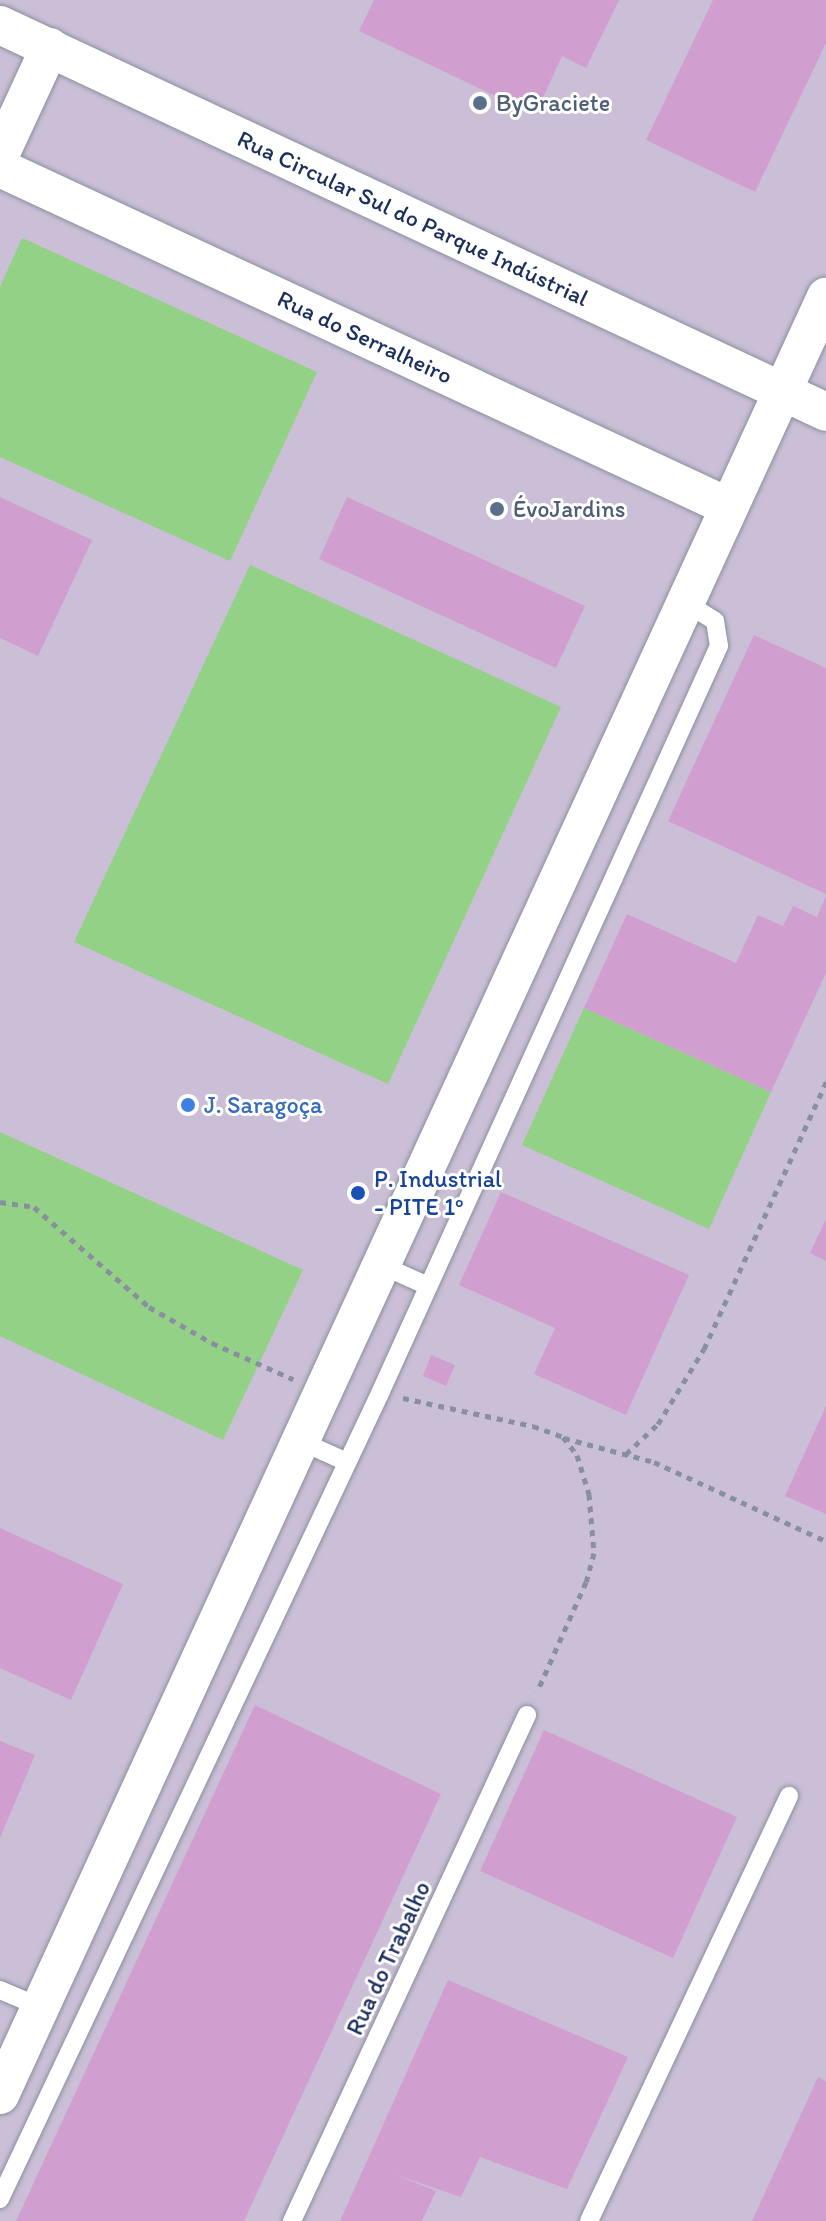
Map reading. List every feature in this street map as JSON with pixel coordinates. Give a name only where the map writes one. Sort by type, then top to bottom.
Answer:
[{"type":"street","name":"Rua Circular Sul do Parque Indústrial","points":[[0,25],[826,412]]},
{"type":"street","points":[[0,155],[50,47]]},
{"type":"street","name":"Rua do Serralheiro","points":[[0,168],[729,507]]},
{"type":"street","points":[[0,2095],[826,297]]},
{"type":"lane","points":[[0,2199],[381,1391],[719,646],[715,621],[685,602]]},
{"type":"lane","points":[[381,1265],[428,1286]]},
{"type":"lane","points":[[300,1441],[347,1462]]},
{"type":"lane","name":"Rua do Trabalho","points":[[292,2221],[527,1715]]},
{"type":"lane","points":[[589,2221],[789,1796]]},
{"type":"lane","points":[[0,1990],[40,2007]]},
{"type":"path","points":[[626,1454],[658,1424],[704,1349],[826,1082]]},
{"type":"path","points":[[0,1202],[20,1202],[49,1217],[138,1298],[188,1330],[323,1392]]},
{"type":"path","points":[[381,1391],[626,1454],[704,1483],[826,1541]]},
{"type":"path","points":[[527,1715],[586,1582],[594,1553],[589,1494],[577,1455],[563,1437]]},
{"type":"shaded area","points":[[0,0],[826,0],[826,2221],[0,2221]]},
{"type":"green space","points":[[22,238],[317,372],[230,561],[0,457],[0,287]]},
{"type":"green space","points":[[250,565],[561,707],[388,1084],[74,942]]},
{"type":"green space","points":[[584,1008],[771,1092],[709,1229],[522,1145]]},
{"type":"green space","points":[[0,1132],[303,1270],[223,1440],[0,1336]]},
{"type":"building","points":[[374,0],[619,0],[586,68],[562,56],[535,115],[359,31]]},
{"type":"building","points":[[713,0],[826,0],[826,43],[755,192],[646,140]]},
{"type":"building","points":[[0,497],[92,540],[38,656],[0,638]]},
{"type":"building","points":[[347,497],[585,606],[556,668],[319,559]]},
{"type":"building","points":[[754,635],[826,668],[826,894],[668,821]]},
{"type":"building","points":[[826,896],[826,973],[771,1092],[584,1008],[627,914],[736,963],[758,915],[783,926],[793,906],[817,917]]},
{"type":"building","points":[[501,1192],[689,1275],[626,1415],[534,1374],[555,1328],[459,1285]]},
{"type":"building","points":[[826,1219],[826,1261],[810,1253]]},
{"type":"building","points":[[431,1355],[455,1365],[446,1386],[423,1376]]},
{"type":"building","points":[[826,1406],[826,1514],[785,1496]]},
{"type":"building","points":[[0,1528],[123,1584],[71,1700],[0,1668]]},
{"type":"building","points":[[255,1705],[441,1794],[244,2221],[16,2221]]},
{"type":"building","points":[[544,1730],[737,1817],[673,1958],[480,1871]]},
{"type":"building","points":[[0,1741],[35,1755],[0,1838]]},
{"type":"building","points":[[448,1980],[628,2057],[567,2189],[480,2157],[461,2197],[393,2174],[436,2191],[422,2221],[340,2221]]},
{"type":"building","points":[[818,2077],[826,2081],[826,2221],[752,2221]]},
{"type":"place","name":"ByGraciete","points":[[480,103]]},
{"type":"place","name":"ÉvoJardins","points":[[497,509]]},
{"type":"place","name":"J. Saragoça","points":[[188,1105]]},
{"type":"place","name":"P. Industrial - PITE 1º","points":[[358,1193]]}]
